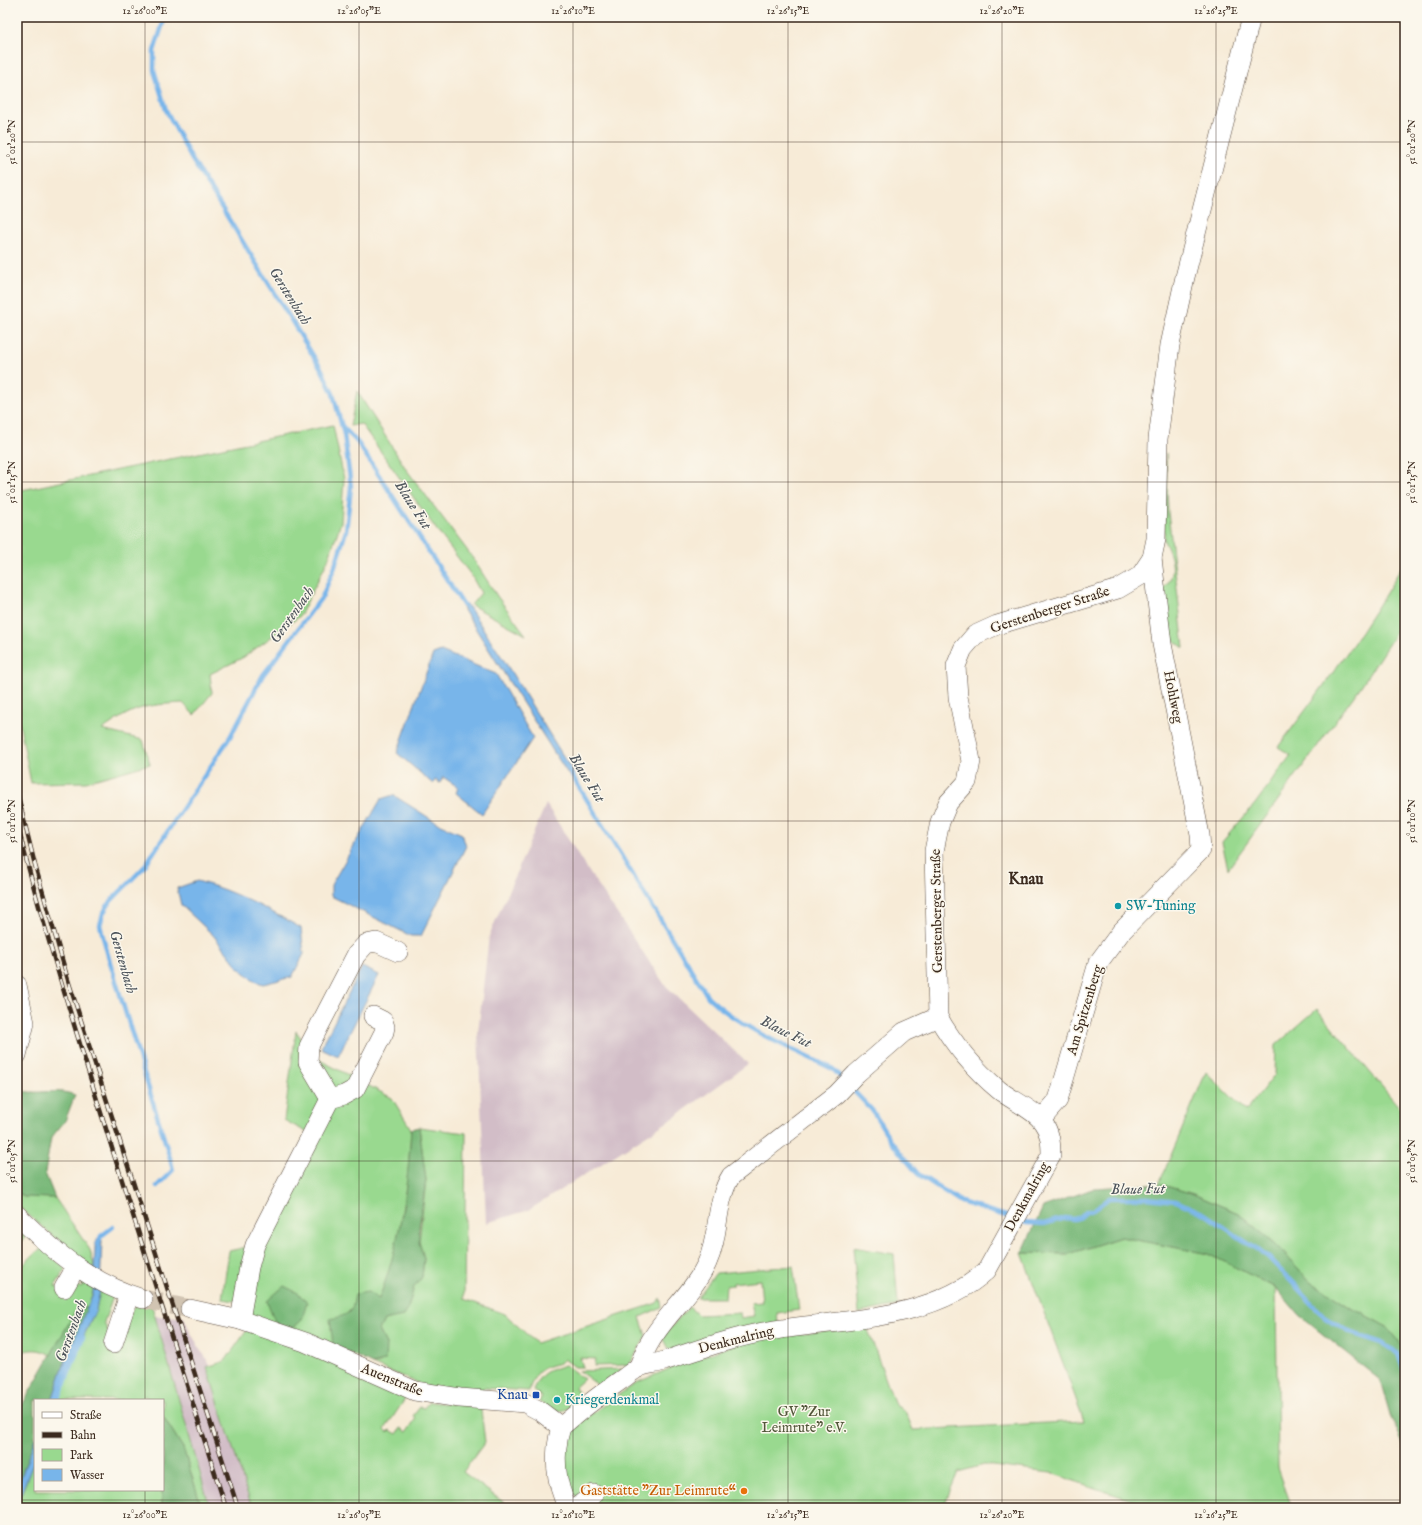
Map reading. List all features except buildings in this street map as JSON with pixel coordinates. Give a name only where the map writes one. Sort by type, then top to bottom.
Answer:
[{"type":"street","name":"Gerstenberger Straße","points":[[938,1017],[934,851],[940,822],[948,803],[967,782],[971,761],[958,697],[956,666],[963,649],[975,636],[998,625],[1118,588],[1140,576],[1152,558],[1156,539],[1158,439],[1172,338],[1185,277],[1251,17]]},
{"type":"street","name":"Hohlweg","points":[[1152,558],[1162,644],[1200,835]]},
{"type":"street","name":"Am Spitzenberg","points":[[1041,1120],[1058,1100],[1098,963],[1120,932],[1201,850],[1200,835]]},
{"type":"street","points":[[330,1099],[308,1062],[309,1046],[356,955],[366,944],[376,942],[398,952]]},
{"type":"street","points":[[17,1055],[25,1023],[19,991]]},
{"type":"street","points":[[240,1320],[245,1288],[255,1245],[330,1099],[344,1095],[355,1089],[365,1072],[385,1027],[383,1021],[373,1016]]},
{"type":"street","points":[[638,1368],[649,1343],[706,1265],[716,1236],[724,1186],[731,1176],[837,1094],[856,1074],[904,1032],[938,1017]]},
{"type":"street","name":"Denkmalring","points":[[561,1427],[600,1394],[638,1368],[656,1364],[731,1339],[749,1335],[775,1330],[859,1320],[919,1306],[961,1289],[975,1281],[987,1270],[1050,1155],[1050,1136],[1041,1120],[1000,1091],[975,1069],[951,1039],[938,1017]]},
{"type":"street","points":[[17,1215],[81,1271],[110,1287],[136,1297],[113,1344]]},
{"type":"street","points":[[64,1288],[81,1271]]},
{"type":"street","name":"Auenstraße","points":[[190,1309],[240,1320],[332,1353],[415,1391],[460,1398],[525,1403],[540,1411],[561,1427]]},
{"type":"street","points":[[561,1427],[556,1442],[555,1458],[566,1506],[594,1494]]},
{"type":"shaded area","points":[[546,804],[591,875],[665,985],[748,1064],[675,1117],[529,1210],[486,1223],[478,1032],[489,936]]},
{"type":"shaded area","points":[[155,1316],[184,1317],[190,1332],[213,1370],[255,1508],[210,1508]]},
{"type":"green space","points":[[357,391],[406,469],[470,554],[497,596],[526,635],[471,605],[481,593],[471,575],[436,529],[361,424],[350,426]]},
{"type":"green space","points":[[333,425],[344,479],[341,522],[328,560],[300,616],[244,657],[210,674],[212,693],[194,715],[183,703],[149,706],[123,716],[102,730],[143,740],[150,764],[86,782],[31,783],[17,711],[17,491]]},
{"type":"green space","points":[[1166,453],[1168,512],[1184,648],[1165,634],[1162,589],[1171,579],[1172,572],[1171,560],[1164,541]]},
{"type":"green space","points":[[1405,561],[1405,615],[1401,625],[1359,689],[1228,869],[1222,842],[1255,804],[1291,755],[1278,747],[1360,633]]},
{"type":"green space","points":[[1317,1009],[1405,1114],[1405,1350],[1389,1328],[1348,1306],[1310,1281],[1275,1244],[1238,1213],[1193,1194],[1159,1184],[1206,1072],[1246,1111],[1275,1074],[1276,1045]]},
{"type":"green space","points":[[296,1031],[314,1057],[392,1098],[411,1129],[408,1173],[399,1230],[390,1269],[379,1299],[355,1294],[353,1307],[345,1316],[333,1345],[253,1317],[247,1303],[222,1299],[229,1251],[251,1246],[319,1139],[284,1120]]},
{"type":"green space","points":[[17,1090],[24,1092],[53,1091],[75,1095],[65,1121],[51,1138],[45,1173],[55,1198],[24,1197],[17,1192]]},
{"type":"green space","points":[[419,1127],[466,1133],[464,1299],[505,1314],[536,1343],[657,1303],[660,1298],[662,1307],[640,1317],[646,1336],[628,1365],[594,1366],[595,1359],[580,1358],[583,1367],[575,1367],[564,1359],[557,1364],[540,1371],[534,1378],[529,1391],[484,1388],[478,1392],[430,1388],[372,1364],[380,1363],[386,1344],[379,1330],[384,1320],[408,1308],[414,1287],[422,1277],[424,1258],[419,1242],[426,1180]]},
{"type":"green space","points":[[419,1127],[426,1180],[419,1228],[419,1242],[424,1258],[422,1277],[414,1287],[408,1308],[403,1316],[384,1320],[379,1330],[386,1344],[385,1361],[372,1364],[333,1345],[330,1319],[342,1316],[349,1312],[353,1305],[355,1294],[368,1292],[379,1299],[398,1236],[402,1215],[408,1172],[411,1129]]},
{"type":"green space","points":[[1159,1184],[1193,1194],[1238,1213],[1275,1244],[1310,1281],[1348,1306],[1389,1328],[1405,1350],[1405,1448],[1391,1418],[1380,1380],[1300,1316],[1276,1288],[1209,1254],[1121,1237],[1069,1254],[1022,1253],[1043,1207],[1095,1188]]},
{"type":"green space","points":[[17,1192],[24,1197],[55,1198],[90,1250],[95,1270],[86,1265],[17,1205]]},
{"type":"green space","points":[[17,1224],[22,1228],[25,1238],[17,1247]]},
{"type":"green space","name":"GV \"Zur Leimrute\" e.V.","points":[[1121,1237],[1209,1254],[1276,1288],[1278,1468],[1292,1508],[1154,1508],[1051,1473],[984,1465],[958,1472],[945,1503],[947,1508],[588,1508],[570,1491],[564,1473],[564,1460],[567,1443],[575,1429],[586,1418],[636,1383],[678,1365],[747,1340],[867,1327],[895,1405],[905,1411],[913,1430],[1084,1421],[1022,1253],[1069,1254]]},
{"type":"green space","points":[[853,1247],[894,1254],[898,1305],[859,1313]]},
{"type":"green space","points":[[43,1248],[66,1269],[55,1286],[70,1294],[75,1284],[81,1288],[83,1284],[77,1280],[79,1276],[94,1288],[88,1307],[78,1307],[51,1355],[43,1351],[35,1350],[17,1353],[17,1271],[40,1249]]},
{"type":"green space","points":[[793,1266],[799,1310],[777,1313],[778,1323],[670,1353],[662,1337],[689,1307],[698,1315],[740,1313],[741,1318],[754,1316],[751,1303],[762,1302],[760,1280],[733,1283],[733,1285],[726,1286],[725,1298],[697,1298],[716,1273]]},
{"type":"green space","points":[[284,1286],[298,1293],[307,1302],[302,1320],[292,1329],[276,1324],[267,1301]]},
{"type":"green space","points":[[100,1291],[113,1297],[104,1322],[113,1343],[134,1307],[141,1304],[152,1306],[210,1508],[202,1508],[183,1448],[164,1418],[164,1399],[149,1399],[145,1396],[140,1399],[57,1399],[73,1359],[96,1310]]},
{"type":"green space","points":[[78,1307],[88,1307],[63,1367],[52,1399],[34,1399],[34,1441],[17,1488],[17,1426],[21,1407]]},
{"type":"green space","points":[[247,1330],[292,1344],[407,1396],[385,1429],[388,1432],[390,1430],[397,1434],[401,1428],[407,1432],[416,1418],[413,1416],[420,1407],[424,1408],[429,1402],[483,1407],[481,1410],[485,1442],[463,1472],[511,1508],[252,1508],[207,1367],[225,1361]]},
{"type":"green space","points":[[565,1365],[584,1379],[575,1387],[582,1399],[561,1411],[552,1409],[539,1402],[542,1396],[533,1391],[541,1376],[553,1369]]},
{"type":"green space","points":[[623,1369],[599,1386],[579,1371]]},
{"type":"green space","points":[[164,1418],[183,1448],[202,1508],[162,1508],[161,1491],[164,1491]]},
{"type":"green space","points":[[34,1462],[34,1491],[162,1492],[162,1508],[17,1508],[17,1504]]},
{"type":"water","points":[[460,601],[469,607],[505,662],[573,772],[573,778],[570,777],[555,754],[465,612]]},
{"type":"water","points":[[441,651],[496,674],[533,738],[482,814],[456,793],[458,787],[443,777],[440,783],[435,780],[433,784],[397,753],[433,654]]},
{"type":"water","points":[[393,795],[439,824],[462,834],[466,846],[421,936],[411,936],[331,896],[331,885],[381,799]]},
{"type":"water","points":[[197,881],[238,895],[301,928],[304,954],[292,977],[263,984],[255,981],[239,968],[213,935],[181,905],[177,888]]},
{"type":"water","points":[[362,967],[379,975],[338,1056],[321,1048]]},
{"type":"water","points":[[98,1238],[102,1240],[100,1291],[96,1310],[73,1359],[57,1399],[52,1399],[63,1367],[93,1293],[95,1246]]},
{"type":"water","points":[[34,1441],[34,1462],[17,1504],[17,1488]]},
{"type":"waterway","name":"Gerstenbach","points":[[157,1186],[173,1170],[107,952],[100,925],[103,914],[109,903],[144,867],[230,737],[263,675],[322,597],[334,569],[346,531],[351,487],[344,434],[333,394],[322,370],[191,158],[166,110],[154,70],[154,51],[165,17]]},
{"type":"waterway","name":"Blaue Fut","points":[[342,426],[358,443],[464,606]]},
{"type":"waterway","name":"Blaue Fut","points":[[571,774],[708,997],[722,1009],[752,1029],[833,1069],[844,1081]]},
{"type":"waterway","name":"Blaue Fut","points":[[849,1086],[872,1110],[893,1144],[918,1174],[961,1202],[1012,1218]]},
{"type":"waterway","name":"Blaue Fut","points":[[1019,1220],[1026,1223],[1044,1224],[1065,1218],[1074,1219],[1093,1210],[1109,1198],[1147,1198],[1176,1201],[1205,1214],[1268,1257],[1324,1316],[1351,1333],[1382,1343],[1398,1354],[1405,1374]]},
{"type":"waterway","name":"Gerstenbach","points":[[98,1244],[101,1236],[113,1227]]},
{"type":"waterway","name":"Gerstenbach","points":[[58,1399],[83,1337]]},
{"type":"tunnel","points":[[143,1299],[190,1309]]},
{"type":"railway","points":[[17,792],[35,865],[68,980],[238,1508]]},
{"type":"railway","points":[[17,823],[46,933],[101,1113],[226,1508]]},
{"type":"place","name":"SW-Tuning","points":[[1118,906]]},
{"type":"place","name":"Knau","points":[[536,1395]]},
{"type":"place","name":"Kriegerdenkmal","points":[[557,1400]]},
{"type":"place","name":"Gaststätte \"Zur Leimrute“","points":[[744,1491]]},
{"type":"district","name":"Knau","points":[[1026,880]]}]
